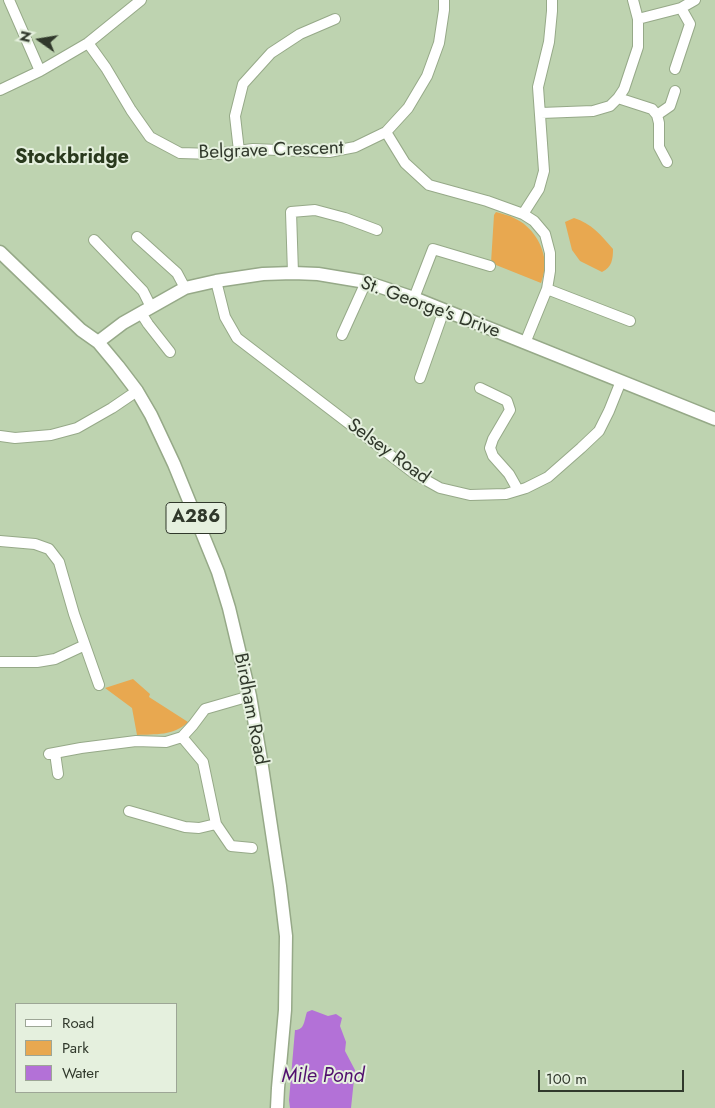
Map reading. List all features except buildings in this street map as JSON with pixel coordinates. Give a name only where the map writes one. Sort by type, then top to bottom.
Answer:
[{"type":"main road","name":"A286","points":[[0,252],[81,330],[98,342]]},
{"type":"main road","name":"St. George's Drive","points":[[98,342],[123,323],[185,288],[263,274],[318,274],[366,282],[414,298],[621,381]]},
{"type":"main road","name":"Birdham Road","points":[[98,342],[137,391],[151,415],[174,464],[218,572],[229,608],[250,696],[286,936],[285,1010],[277,1108]]},
{"type":"main road","points":[[621,381],[715,419]]},
{"type":"street","points":[[0,1],[4,0]]},
{"type":"street","points":[[9,0],[40,72]]},
{"type":"street","points":[[0,90],[40,72],[88,43],[141,0]]},
{"type":"street","name":"Belgrave Crescent","points":[[88,43],[150,137],[180,153],[214,154],[253,150],[329,152],[355,147],[386,132],[408,108],[427,76],[439,44],[444,0]]},
{"type":"street","points":[[524,214],[538,190],[544,171],[538,87],[549,42],[552,0]]},
{"type":"street","points":[[541,113],[593,111],[610,106],[618,98],[624,89],[638,47],[638,19],[633,0]]},
{"type":"street","points":[[638,19],[681,8],[695,0]]},
{"type":"street","points":[[675,69],[690,24],[681,8]]},
{"type":"street","points":[[239,151],[235,116],[243,84],[271,53],[300,34],[335,19]]},
{"type":"street","points":[[657,115],[670,106],[675,91]]},
{"type":"street","points":[[618,98],[652,109],[657,115],[659,147],[667,162]]},
{"type":"street","points":[[386,132],[405,163],[428,185],[487,201],[524,214],[534,221],[545,234],[550,253],[548,289],[525,343]]},
{"type":"street","points":[[293,273],[291,212],[315,210],[345,218],[377,230]]},
{"type":"street","points":[[136,237],[177,273],[185,288]]},
{"type":"street","points":[[94,240],[143,291],[148,324],[170,352]]},
{"type":"street","points":[[414,298],[433,249],[490,266]]},
{"type":"street","name":"Selsey Road","points":[[216,281],[225,317],[237,338],[415,474],[440,488],[470,495],[506,494],[526,488],[548,477],[599,431],[621,381]]},
{"type":"street","points":[[342,335],[366,282]]},
{"type":"street","points":[[548,289],[630,321]]},
{"type":"street","points":[[420,378],[444,310]]},
{"type":"street","points":[[480,388],[507,401],[510,410],[493,439],[490,448],[493,456],[509,474],[518,490]]},
{"type":"street","points":[[0,436],[16,438],[51,434],[77,428],[137,391]]},
{"type":"street","points":[[0,541],[35,544],[49,549],[59,562],[74,614],[99,685]]},
{"type":"street","points":[[0,662],[37,662],[55,659],[85,645]]},
{"type":"street","points":[[58,774],[52,753],[136,741],[166,742],[182,737],[206,709],[250,696]]},
{"type":"street","points":[[182,737],[203,762],[216,824],[231,846],[252,848]]},
{"type":"street","points":[[129,811],[185,827],[199,828],[216,824]]},
{"type":"green space","points":[[496,212],[520,221],[536,237],[542,250],[545,264],[541,283],[491,263],[494,215]]},
{"type":"green space","points":[[574,218],[591,227],[613,249],[611,262],[608,268],[602,272],[580,261],[572,250],[565,222]]},
{"type":"green space","points":[[133,679],[150,694],[149,697],[188,722],[183,727],[170,732],[137,735],[132,708],[105,688]]},
{"type":"water","name":"Mile Pond","points":[[312,1010],[328,1016],[336,1014],[342,1018],[340,1026],[346,1042],[345,1051],[355,1070],[351,1108],[290,1108],[289,1100],[295,1030],[301,1028],[307,1012]]},
{"type":"district","name":"Stockbridge","points":[[72,158]]}]
